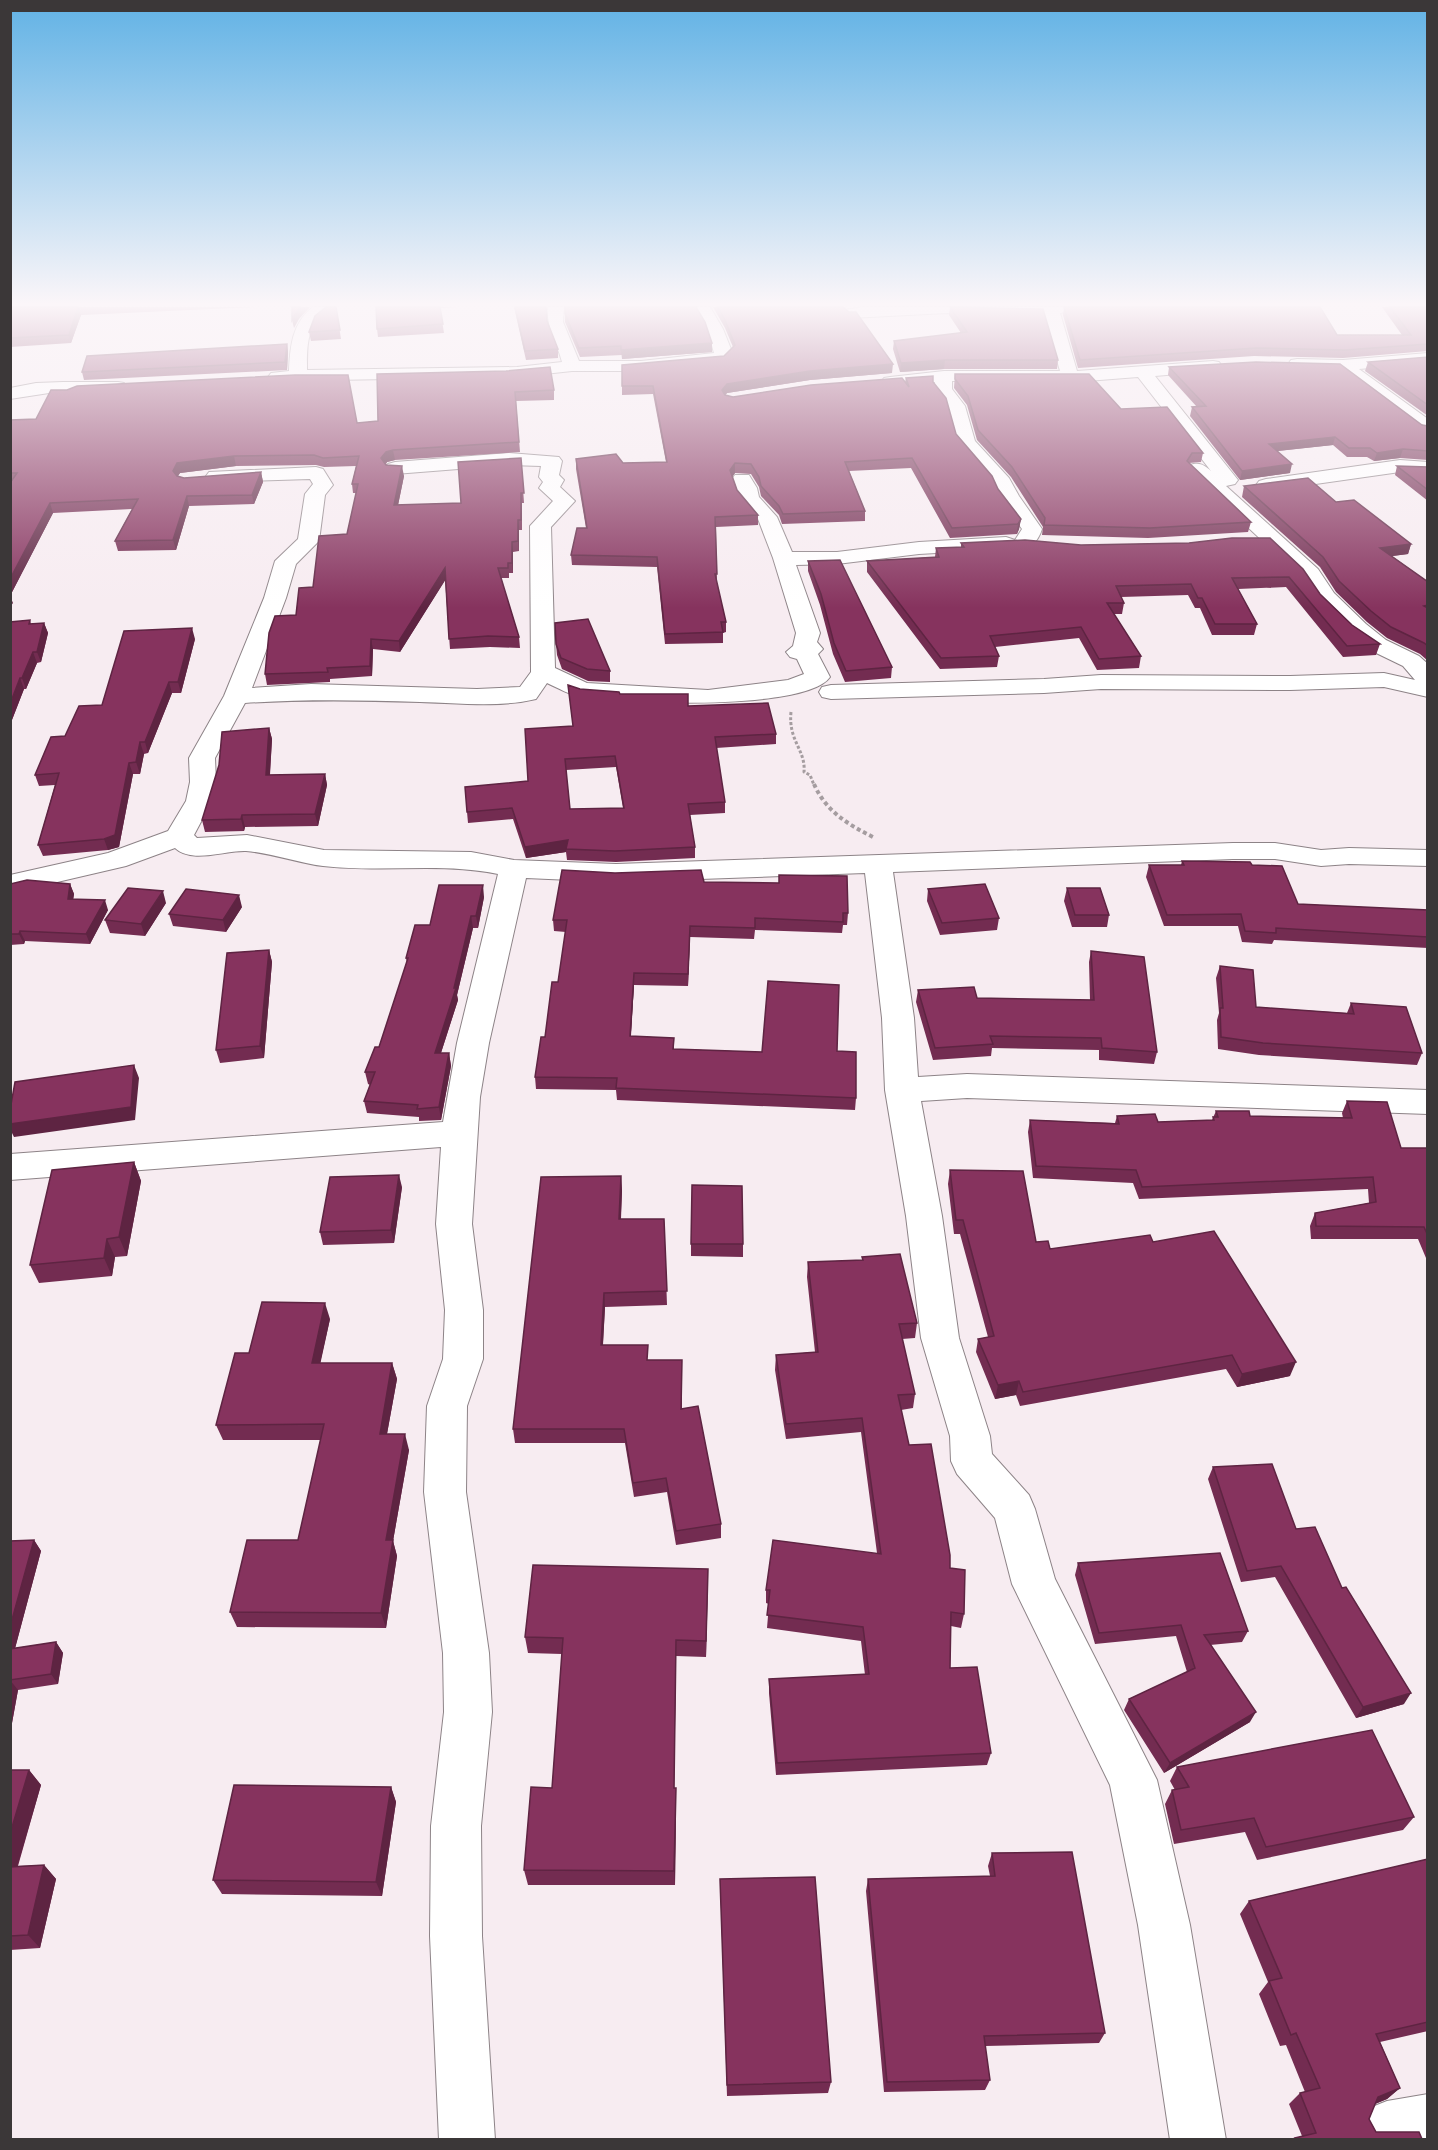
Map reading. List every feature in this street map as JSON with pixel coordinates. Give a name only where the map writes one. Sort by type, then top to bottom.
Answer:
[{"type":"street","points":[[956,407],[966,442],[1002,482],[1009,497],[1032,528],[1024,542]]},
{"type":"street","points":[[1171,407],[1276,538],[1310,574],[1326,598],[1378,645],[1410,661],[1428,679]]},
{"type":"street","points":[[1400,407],[1428,428]]},
{"type":"street","points":[[236,696],[311,691],[477,696],[527,694],[543,672],[540,526],[564,501],[549,488],[555,480],[549,477],[552,461],[509,459],[395,468]]},
{"type":"street","points":[[1236,489],[1400,466],[1428,468]]},
{"type":"street","points":[[1197,470],[1276,538]]},
{"type":"street","points":[[10,884],[116,860],[179,837],[199,801],[203,782],[202,758],[236,696],[275,598],[279,576],[286,561],[308,541],[315,494],[323,485],[316,473],[236,474],[197,478]]},
{"type":"street","points":[[742,478],[749,499],[767,517],[786,563],[783,559]]},
{"type":"street","points":[[1240,540],[1276,538]]},
{"type":"street","points":[[783,559],[837,558],[919,548],[1024,542],[1046,544]]},
{"type":"street","points":[[543,672],[583,690],[708,697],[793,687],[818,677],[806,654],[798,652],[811,649],[804,645],[808,633],[783,559]]},
{"type":"street","points":[[831,692],[1101,682],[1290,683],[1384,680],[1428,690]]},
{"type":"street","points":[[179,837],[190,847],[247,843],[324,858],[471,860],[514,869],[616,873],[1233,851],[1275,852],[1321,858],[1349,856],[1428,858]]},
{"type":"street","points":[[889,863],[902,1090],[924,1216],[940,1338],[970,1436],[972,1461],[1014,1509],[1034,1584],[1133,1780],[1164,1925],[1198,2139]]},
{"type":"street","points":[[467,2139],[456,1936],[456,1837],[468,1712],[458,1581],[445,1492],[447,1406],[463,1359],[464,1310],[454,1224],[459,1133],[473,1043],[514,869]]},
{"type":"street","points":[[902,1090],[967,1086],[1428,1101]]},
{"type":"street","points":[[10,1167],[459,1133]]},
{"type":"path","points":[[796,705],[790,712],[795,749],[805,759],[804,772],[810,775],[821,802],[837,817],[896,846],[889,863]]},
{"type":"building","points":[[42,407],[354,407],[357,423],[378,421],[378,407],[516,407],[519,442],[393,450],[386,452],[381,458],[386,465],[402,466],[394,505],[461,503],[458,462],[521,458],[524,493],[521,493],[518,541],[512,542],[512,563],[508,563],[508,568],[498,568],[519,637],[488,636],[449,639],[445,568],[399,641],[371,639],[370,666],[327,668],[328,672],[265,674],[269,633],[275,616],[296,615],[299,588],[313,587],[319,536],[347,534],[358,484],[352,484],[359,456],[323,458],[314,455],[234,456],[177,463],[173,471],[177,476],[184,478],[261,472],[252,495],[187,496],[173,540],[115,541],[138,499],[50,503],[10,579],[10,483],[17,473],[10,473],[10,420],[36,419]]},
{"type":"building","points":[[657,407],[949,407],[956,434],[992,476],[998,489],[1021,519],[1018,524],[952,528],[912,458],[845,462],[865,511],[783,514],[761,486],[759,477],[751,464],[735,463],[730,470],[737,490],[758,515],[715,517],[717,574],[715,574],[726,622],[721,622],[723,632],[665,634],[657,557],[571,555],[577,528],[587,528],[576,459],[616,454],[623,463],[667,462]]},
{"type":"building","points":[[971,407],[1167,407],[1203,453],[1192,453],[1187,461],[1251,522],[1150,528],[1044,525],[1045,518],[1012,467],[978,430]]},
{"type":"building","points":[[1192,407],[1398,407],[1422,425],[1428,426],[1428,451],[1403,449],[1377,453],[1370,448],[1349,448],[1335,437],[1269,444],[1292,464],[1242,471]]},
{"type":"building","points":[[1397,466],[1428,467],[1428,490]]},
{"type":"building","points":[[1308,478],[1336,502],[1354,500],[1411,544],[1380,548],[1428,582],[1428,605],[1424,606],[1428,608],[1428,646],[1391,627],[1371,611],[1339,581],[1323,557],[1244,486]]},
{"type":"building","points":[[1232,538],[1270,538],[1303,569],[1320,594],[1352,625],[1380,644],[1347,646],[1289,577],[1232,578],[1257,624],[1215,624],[1202,598],[1198,598],[1191,584],[1116,586],[1124,603],[1107,603],[1141,656],[1099,659],[1081,627],[990,636],[999,656],[941,658],[867,561],[939,557],[936,548],[964,547],[961,543],[1025,540],[1081,545],[1189,543]]},
{"type":"building","points":[[840,560],[892,667],[846,671],[834,643],[821,594],[808,561]]},
{"type":"building","points":[[588,619],[610,671],[587,669],[561,658],[556,644],[555,623]]},
{"type":"building","points":[[30,620],[29,624],[44,623],[37,652],[33,652],[10,704],[10,622]]},
{"type":"building","points":[[192,628],[178,682],[169,682],[145,742],[140,742],[136,762],[129,763],[115,835],[104,839],[38,845],[59,773],[35,775],[51,737],[65,736],[79,706],[102,705],[124,631]]},
{"type":"building","points":[[568,685],[580,689],[619,692],[620,694],[688,694],[688,706],[768,703],[776,734],[715,737],[725,802],[688,804],[695,847],[615,851],[566,849],[568,840],[525,847],[512,808],[467,812],[465,787],[528,781],[525,729],[573,726]],"holes":[[[615,756],[624,808],[570,809],[565,759]]]},
{"type":"building","points":[[269,728],[266,775],[325,774],[315,814],[242,815],[241,819],[202,820],[219,765],[222,732]]},
{"type":"building","points":[[1182,861],[1250,862],[1252,865],[1282,866],[1298,904],[1428,910],[1428,937],[1276,928],[1276,933],[1245,931],[1241,914],[1167,915],[1149,865],[1184,865]]},
{"type":"building","points":[[562,870],[615,873],[701,870],[704,882],[779,883],[779,875],[847,876],[848,913],[843,913],[843,922],[755,918],[755,928],[690,926],[688,974],[634,973],[630,1036],[674,1038],[673,1049],[762,1052],[768,981],[839,985],[837,1051],[856,1052],[856,1098],[616,1088],[617,1078],[535,1077],[541,1037],[545,1037],[552,982],[558,982],[567,920],[553,920]]},
{"type":"building","points":[[27,880],[70,884],[68,899],[105,900],[86,934],[20,931],[19,934],[10,934],[10,884]]},
{"type":"building","points":[[985,884],[999,918],[942,923],[928,889]]},
{"type":"building","points":[[439,885],[483,885],[476,916],[471,916],[454,988],[456,988],[435,1053],[449,1053],[439,1107],[417,1109],[418,1105],[364,1101],[375,1072],[365,1072],[375,1047],[379,1047],[408,958],[406,958],[415,925],[430,925]]},
{"type":"building","points":[[128,888],[163,891],[141,924],[105,920]]},
{"type":"building","points":[[1067,888],[1100,888],[1109,915],[1075,915]]},
{"type":"building","points":[[186,889],[239,895],[223,920],[169,914]]},
{"type":"building","points":[[269,950],[260,1046],[216,1050],[227,953]]},
{"type":"building","points":[[1091,951],[1144,957],[1157,1052],[1102,1048],[1101,1038],[990,1036],[993,1044],[935,1048],[918,990],[974,987],[977,998],[1094,1000]]},
{"type":"building","points":[[1220,966],[1253,970],[1256,1007],[1354,1014],[1351,1003],[1406,1007],[1422,1053],[1263,1043],[1221,1037],[1220,1008],[1223,1008]]},
{"type":"building","points":[[134,1065],[131,1107],[10,1124],[15,1082]]},
{"type":"building","points":[[1347,1101],[1387,1102],[1401,1148],[1428,1148],[1428,1236],[1424,1227],[1316,1226],[1315,1213],[1376,1202],[1373,1177],[1142,1187],[1136,1170],[1036,1166],[1030,1120],[1119,1124],[1117,1116],[1155,1114],[1158,1122],[1214,1120],[1213,1117],[1218,1117],[1216,1111],[1249,1111],[1250,1116],[1352,1118]]},
{"type":"building","points":[[134,1162],[119,1237],[107,1239],[104,1258],[30,1265],[52,1170]]},
{"type":"building","points":[[950,1170],[1023,1171],[1036,1242],[1048,1241],[1050,1249],[1150,1235],[1153,1242],[1214,1231],[1296,1362],[1242,1374],[1232,1355],[1023,1392],[1019,1381],[998,1385],[978,1339],[994,1336],[963,1220],[956,1220]]},
{"type":"building","points":[[399,1175],[391,1230],[320,1232],[330,1177]]},
{"type":"building","points":[[621,1176],[619,1219],[664,1219],[667,1291],[604,1293],[601,1345],[648,1345],[647,1360],[682,1360],[681,1409],[698,1406],[721,1524],[676,1531],[666,1478],[633,1483],[624,1429],[513,1429],[541,1177]]},
{"type":"building","points":[[692,1185],[742,1186],[743,1244],[691,1244]]},
{"type":"building","points":[[900,1254],[917,1323],[899,1324],[915,1394],[898,1395],[909,1445],[931,1444],[950,1555],[950,1568],[965,1570],[964,1614],[951,1612],[950,1668],[977,1667],[991,1753],[777,1763],[769,1679],[869,1674],[863,1627],[767,1615],[770,1590],[766,1590],[773,1540],[881,1554],[862,1418],[786,1424],[776,1355],[818,1352],[808,1262],[863,1260],[862,1257]]},
{"type":"building","points":[[262,1302],[325,1303],[312,1363],[392,1363],[380,1434],[405,1434],[386,1540],[393,1540],[381,1613],[230,1612],[247,1540],[298,1540],[324,1424],[216,1425],[235,1353],[249,1353]]},
{"type":"building","points":[[1272,1464],[1296,1529],[1315,1527],[1342,1588],[1346,1587],[1411,1693],[1363,1707],[1281,1566],[1247,1571],[1213,1467]]},
{"type":"building","points":[[34,1540],[10,1627],[10,1541]]},
{"type":"building","points":[[1220,1553],[1248,1631],[1204,1635],[1256,1712],[1170,1763],[1129,1699],[1195,1668],[1181,1625],[1099,1633],[1078,1563]]},
{"type":"building","points":[[533,1565],[708,1569],[706,1641],[676,1640],[674,1871],[524,1870],[531,1787],[552,1788],[563,1638],[525,1637]]},
{"type":"building","points":[[56,1642],[51,1674],[10,1680],[10,1649]]},
{"type":"building","points":[[1372,1730],[1414,1817],[1266,1847],[1254,1818],[1181,1830],[1172,1790],[1189,1787],[1177,1767]]},
{"type":"building","points":[[10,1770],[29,1770],[10,1834]]},
{"type":"building","points":[[234,1785],[391,1787],[376,1882],[213,1880]]},
{"type":"building","points":[[1072,1852],[1105,2033],[984,2036],[990,2080],[887,2082],[868,1879],[995,1876],[992,1853]]},
{"type":"building","points":[[1428,1859],[1428,2022],[1376,2034],[1400,2088],[1378,2097],[1369,2119],[1376,2132],[1419,2132],[1422,2139],[1296,2139],[1316,2133],[1300,2093],[1320,2088],[1296,2033],[1291,2035],[1269,1981],[1282,1978],[1249,1901]]},
{"type":"building","points":[[44,1865],[28,1935],[10,1936],[10,1867]]},
{"type":"building","points":[[815,1877],[831,2082],[727,2085],[720,1879]]}]
